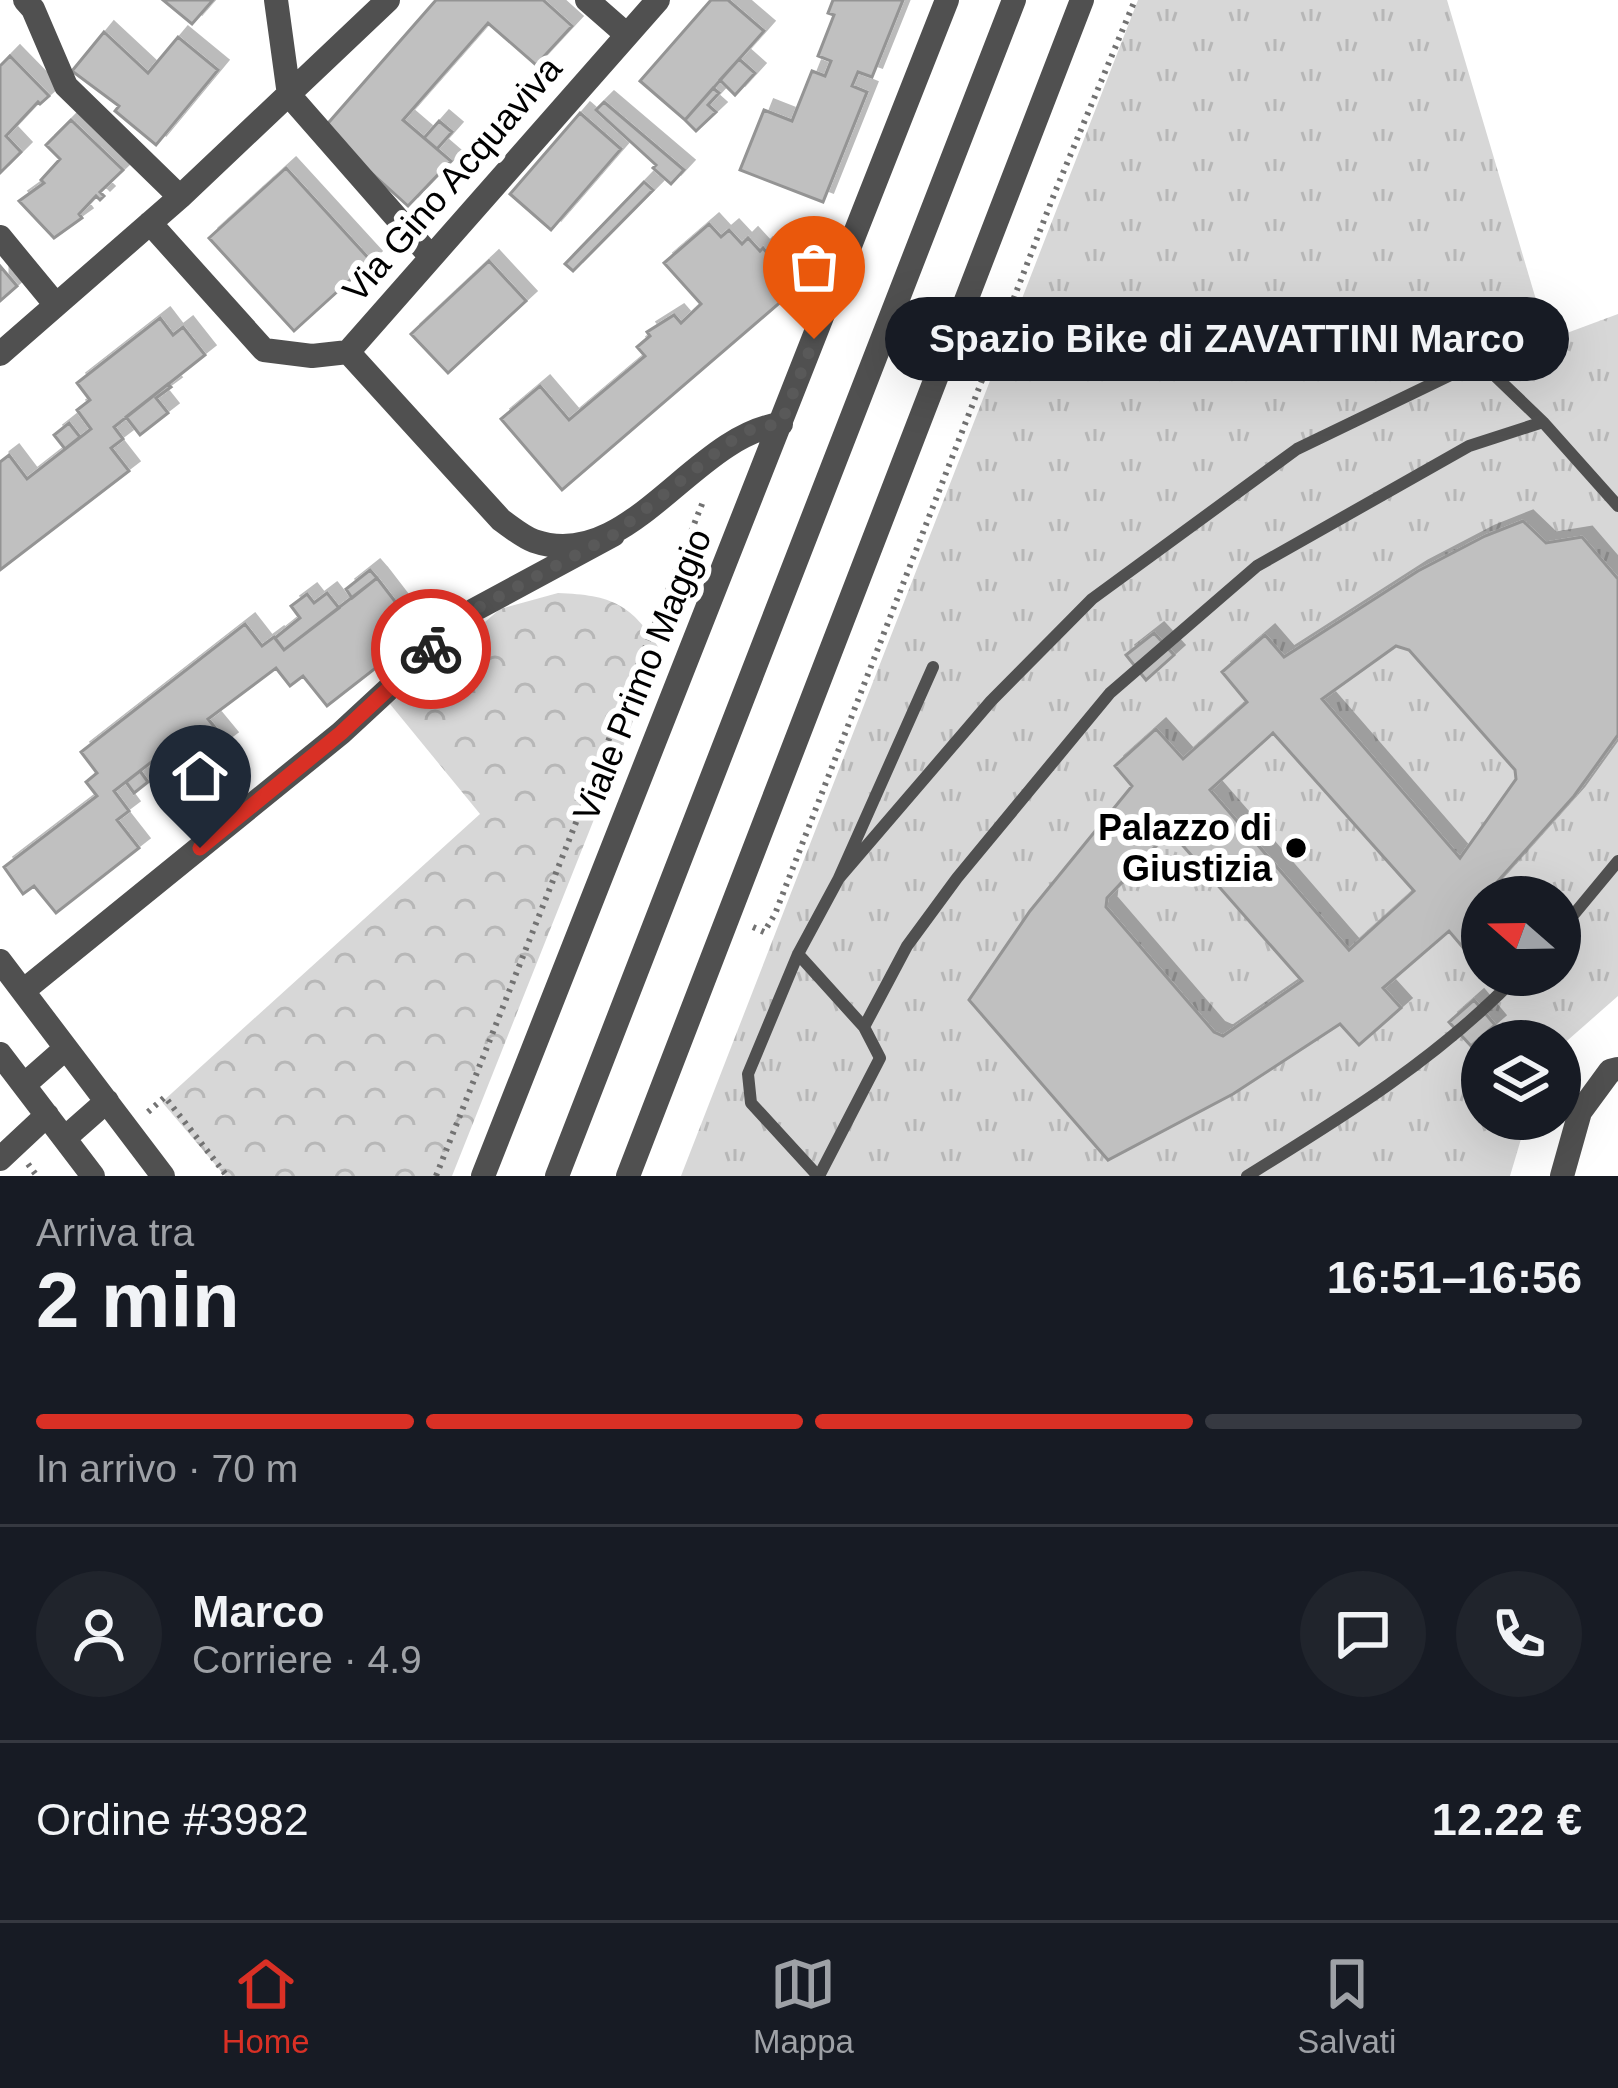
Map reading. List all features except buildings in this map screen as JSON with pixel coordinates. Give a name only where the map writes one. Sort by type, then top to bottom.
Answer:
[{"type":"street","points":[[25,0],[66,86],[180,197]]},
{"type":"street","points":[[276,0],[289,94],[431,257]]},
{"type":"street","points":[[0,354],[180,197],[388,0]]},
{"type":"street","points":[[586,0],[627,35]]},
{"type":"street","name":"Via Gino Acquaviva","points":[[150,224],[264,350],[312,356],[347,352],[658,0]]},
{"type":"street","name":"Viale Primo Maggio","points":[[483,1176],[947,0]]},
{"type":"street","points":[[557,1176],[1015,0]]},
{"type":"street","points":[[628,1176],[1082,0]]},
{"type":"street","points":[[0,237],[56,305]]},
{"type":"street","name":"Via Gino Acquaviva","points":[[347,352],[502,520],[533,541],[570,545],[613,535]]},
{"type":"street","points":[[23,991],[341,733],[474,610],[613,535],[728,443],[755,427],[781,424]]},
{"type":"street","points":[[0,962],[163,1176]]},
{"type":"street","points":[[24,1085],[66,1048]]},
{"type":"street","points":[[0,1054],[93,1176]]},
{"type":"street","points":[[1562,1176],[1580,1112],[1610,1071],[1618,1069]]},
{"type":"street","points":[[65,1138],[107,1102]]},
{"type":"street","points":[[0,1159],[47,1115]]},
{"type":"lane","points":[[839,878],[991,701],[1092,599],[1297,449],[1467,367],[1493,374],[1618,506]]},
{"type":"lane","points":[[865,1027],[908,946],[957,878],[1110,693],[1257,566],[1469,446],[1543,422]]},
{"type":"lane","points":[[798,953],[865,1027],[880,1058],[819,1176],[751,1103],[748,1074],[798,953],[839,878],[933,667]]},
{"type":"lane","points":[[1581,905],[1618,860]]},
{"type":"lane","points":[[1247,1176],[1364,1105],[1498,996]]},
{"type":"path","points":[[436,1176],[728,443]]},
{"type":"green space","points":[[1138,0],[1447,0],[1548,340],[1618,314],[1618,996],[1581,1029],[1581,1020],[1461,1020],[1461,1140],[1521,1140],[1510,1176],[681,1176]]},
{"type":"green space","points":[[558,593],[593,596],[619,605],[640,622],[661,651],[452,1176],[225,1176],[162,1102],[480,814],[390,704],[500,609]]},
{"type":"way so far","points":[[431,649],[474,610],[613,535],[728,443],[755,427],[781,424],[814,339]]},
{"type":"place","name":"Spazio Bike di ZAVATTINI Marco","points":[[814,339]]},
{"type":"place","name":"Palazzo di Giustizia","points":[[1296,848]]},
{"type":"route","points":[[200,848],[341,733],[431,649]]}]
